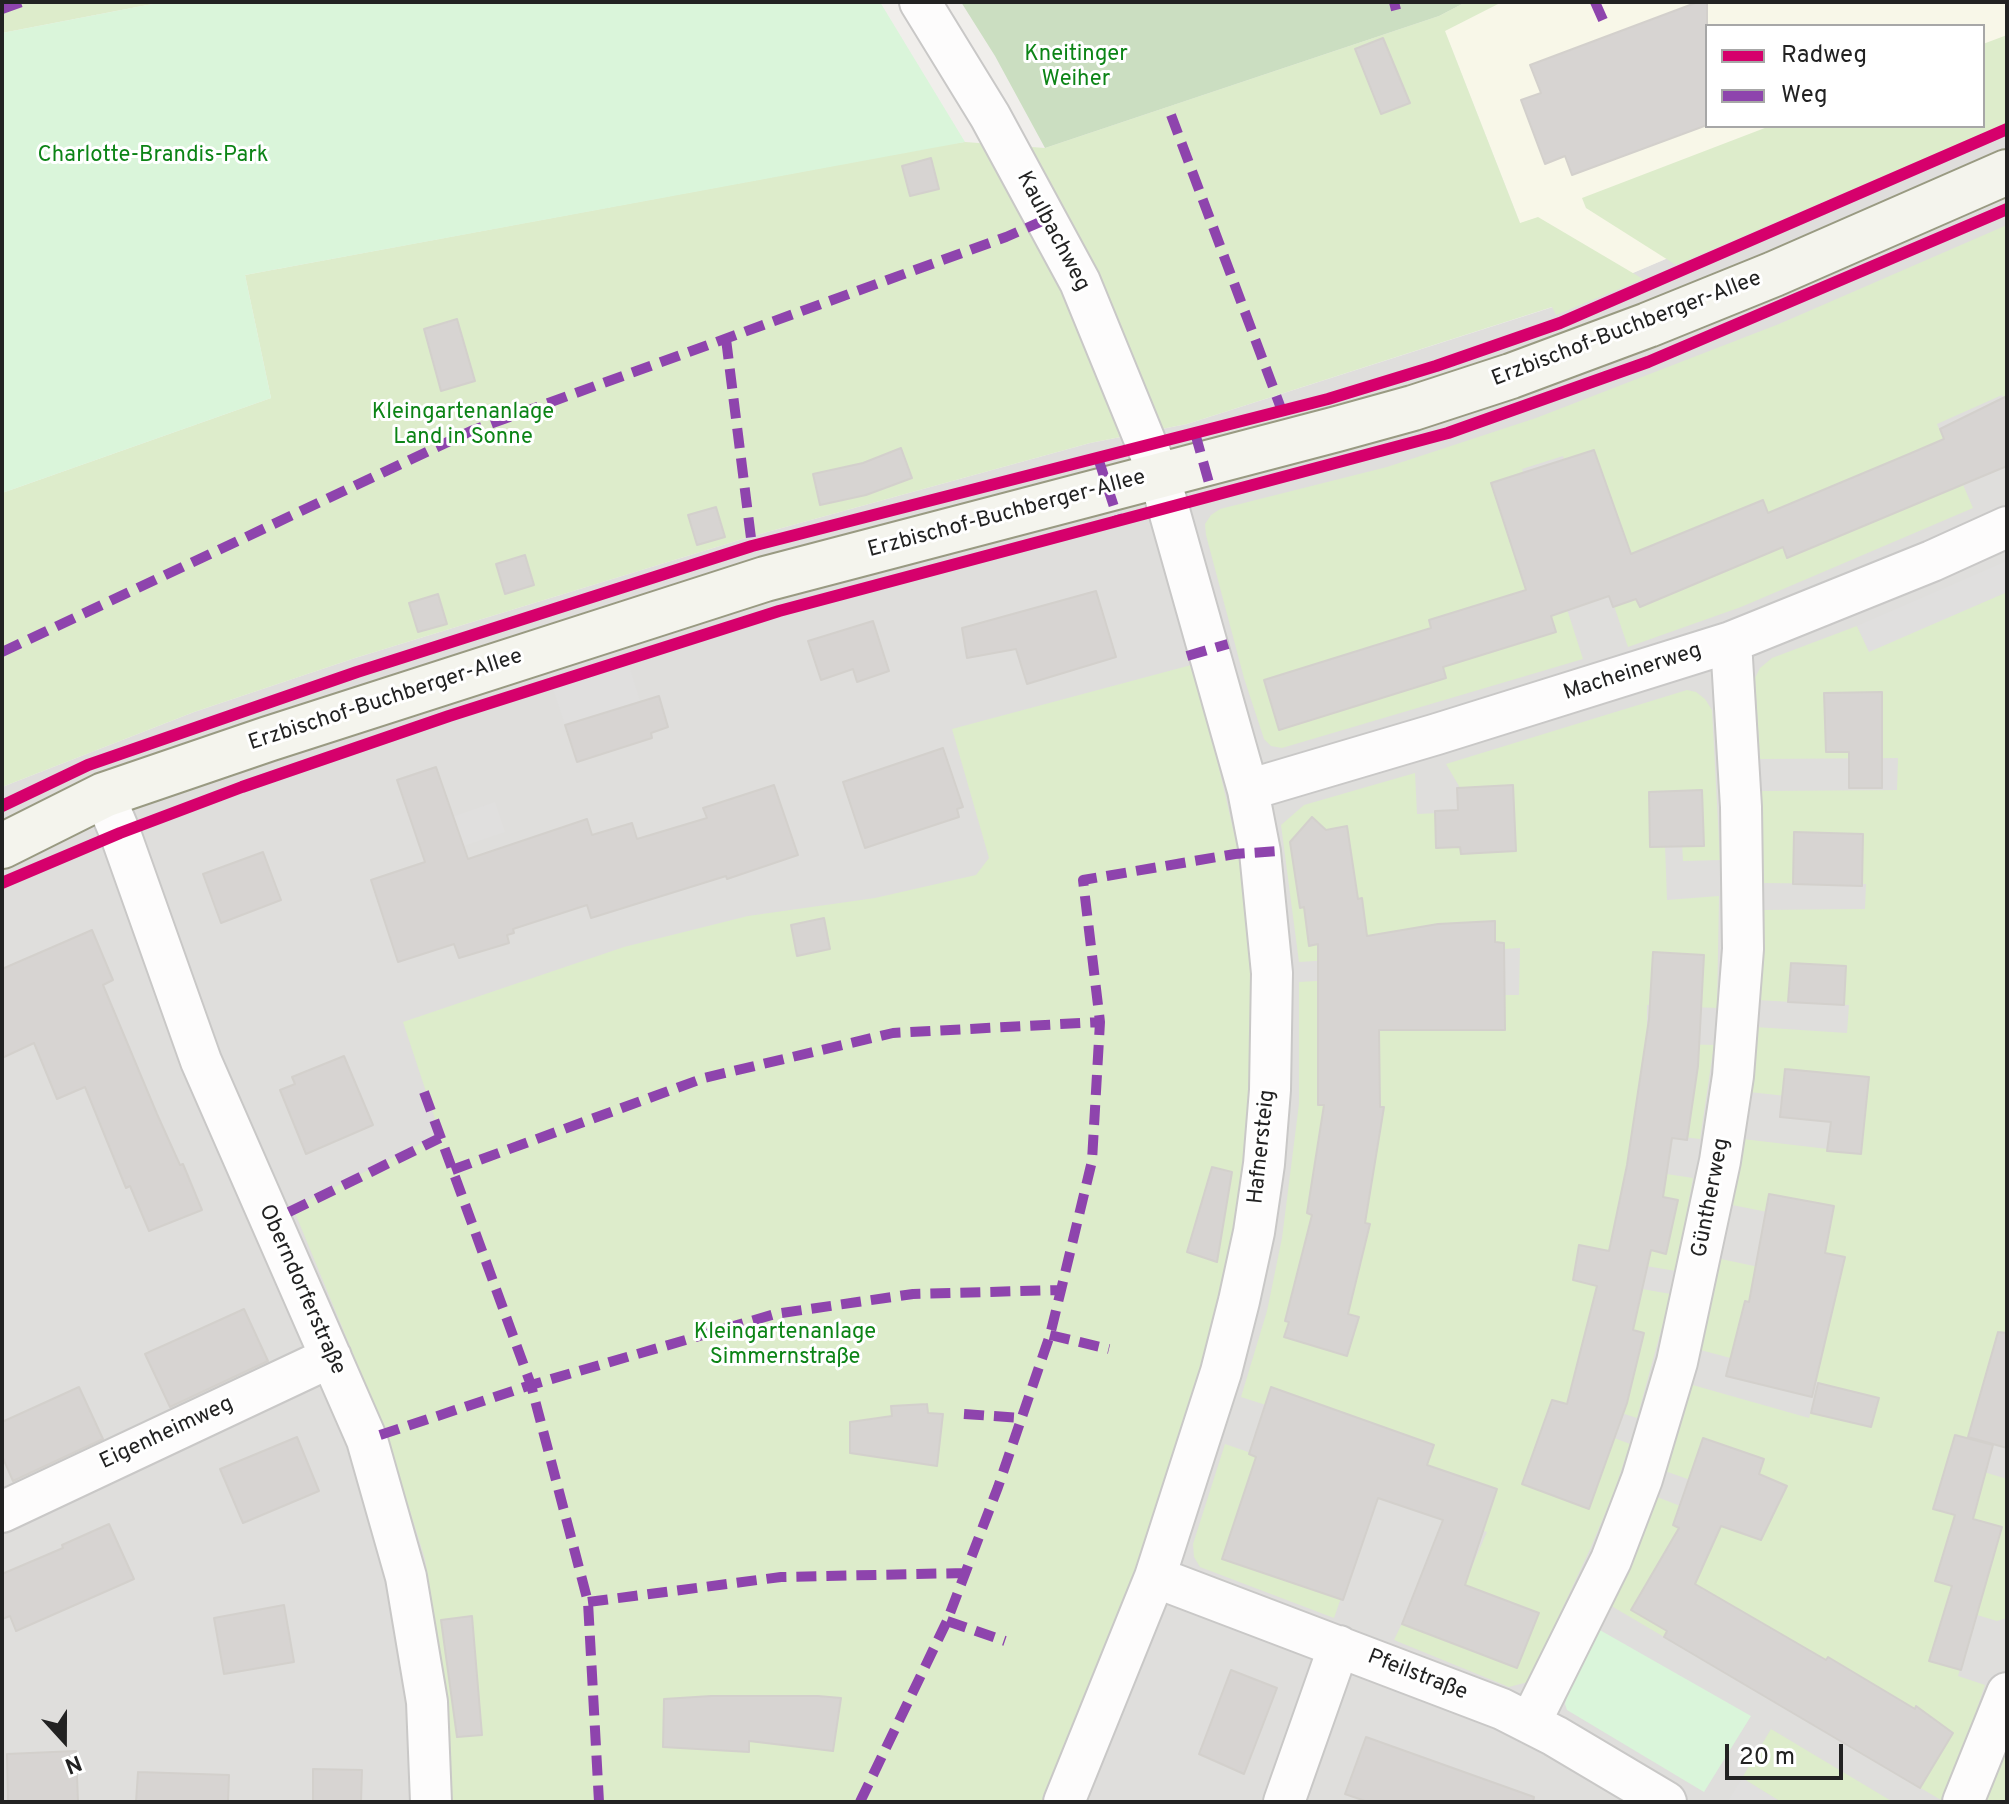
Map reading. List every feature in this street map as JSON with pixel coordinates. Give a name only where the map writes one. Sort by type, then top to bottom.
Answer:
[{"type":"street","name":"Kaulbachweg","points":[[920,2],[990,116],[1080,282],[1159,475]]},
{"type":"street","name":"Erzbischof-Buchberger-Allee","points":[[2,846],[104,795],[765,579],[1413,408],[1511,376],[1774,274],[2007,172]]},
{"type":"street","name":"Hafnersteig","points":[[1064,1802],[1155,1577],[1221,1372],[1251,1246],[1264,1164],[1270,1090],[1272,973],[1260,852],[1248,790],[1159,475]]},
{"type":"street","name":"Macheinerweg","points":[[1248,790],[1731,642],[1932,561],[2007,527]]},
{"type":"street","name":"Güntherweg","points":[[1530,1723],[1611,1560],[1642,1479],[1677,1362],[1720,1161],[1733,1076],[1743,949],[1741,807],[1731,642]]},
{"type":"street","name":"Oberndorferstraße","points":[[104,795],[201,1061],[367,1440],[406,1577],[427,1702],[431,1802]]},
{"type":"street","name":"Eigenheimweg","points":[[2,1512],[331,1357]]},
{"type":"street","name":"Pfeilstraße","points":[[1155,1577],[1339,1646],[1530,1723],[1666,1802]]},
{"type":"street","points":[[1284,1802],[1339,1646]]},
{"type":"street","points":[[1963,1802],[2007,1693]]},
{"type":"shaded area","points":[[1466,2],[2007,2],[2007,114],[1985,123],[1985,24],[1705,24],[1705,128],[1973,128],[1553,307],[1439,16]]},
{"type":"shaded area","points":[[2007,114],[2007,1802],[2,1802],[2,787],[194,712],[355,658],[749,537],[1090,443],[1187,424],[1553,307],[1973,128],[1985,128],[1985,125]]},
{"type":"shaded area","points":[[2007,561],[2007,592],[1869,652],[1857,626]]},
{"type":"shaded area","points":[[629,665],[640,701],[565,725],[553,689]]},
{"type":"shaded area","points":[[495,802],[505,832],[428,858],[418,829]]},
{"type":"shaded area","points":[[1742,1778],[1781,1802],[1727,1802]]},
{"type":"green space","points":[[2,2],[163,2],[2,33]]},
{"type":"green space","name":"Charlotte-Brandis-Park","points":[[163,2],[880,2],[965,142],[245,275],[271,398],[2,493],[2,33]]},
{"type":"green space","name":"Kneitinger Weiher","points":[[961,2],[1466,2],[1439,16],[1045,148],[995,56]]},
{"type":"green space","name":"Kleingartenanlage Land in Sonne","points":[[1466,2],[1502,2],[1445,31],[1520,223],[1538,217],[1643,279],[1556,315],[1552,307],[1187,424],[1090,443],[749,537],[355,658],[194,712],[2,787],[2,493],[271,398],[245,275],[950,144],[965,142],[1045,148],[1439,16]]},
{"type":"green space","points":[[2007,35],[2007,123],[1676,265],[1586,208],[1582,198],[1765,128],[1985,128],[1985,43]]},
{"type":"green space","points":[[2007,225],[2007,405],[2002,395],[1937,424],[1973,508],[1741,607],[1628,647],[1563,456],[1522,469],[1583,659],[1282,748],[1271,746],[1264,739],[1244,678],[1206,535],[1205,524],[1211,515],[1220,509],[1387,467],[1536,418],[1779,324]]},
{"type":"green space","points":[[2007,592],[2007,1446],[1992,1442],[1984,1472],[2007,1479],[2007,1618],[1997,1621],[1977,1615],[1958,1676],[1985,1685],[1941,1800],[1608,1604],[1652,1495],[1737,1528],[1747,1500],[1662,1470],[1689,1384],[1809,1418],[1819,1382],[1697,1349],[1721,1259],[1801,1276],[1813,1221],[1732,1205],[1743,1139],[1828,1149],[1833,1101],[1749,1092],[1755,1027],[1847,1033],[1849,1005],[1756,1000],[1760,910],[1865,909],[1866,884],[1761,883],[1761,791],[1897,790],[1898,758],[1760,759],[1755,678],[1760,668],[1772,658],[1857,626],[1869,651]]},
{"type":"green space","name":"Kleingartenanlage Simmernstraße","points":[[1195,664],[1242,868],[1252,966],[1256,1094],[1224,1299],[1139,1572],[1048,1802],[450,1802],[446,1692],[425,1559],[385,1431],[293,1208],[440,1134],[403,1022],[624,947],[748,916],[875,898],[976,875],[989,858],[952,729]]},
{"type":"green space","points":[[1687,690],[1705,699],[1712,710],[1720,860],[1683,861],[1682,844],[1665,845],[1667,900],[1719,896],[1717,1008],[1647,1005],[1647,1043],[1714,1045],[1700,1139],[1667,1135],[1660,1173],[1693,1178],[1676,1271],[1646,1266],[1607,1283],[1671,1294],[1637,1418],[1596,1405],[1588,1428],[1630,1444],[1591,1547],[1528,1682],[1509,1687],[1394,1640],[1406,1615],[1465,1582],[1487,1532],[1342,1483],[1343,1592],[1334,1618],[1200,1567],[1194,1557],[1193,1544],[1225,1444],[1251,1453],[1362,1436],[1241,1397],[1267,1311],[1282,1238],[1299,1104],[1299,982],[1419,975],[1438,995],[1519,995],[1520,948],[1299,962],[1281,825],[1304,805],[1415,773],[1417,814],[1461,812],[1459,786],[1446,764]]},
{"type":"green space","points":[[1598,1629],[1751,1716],[1704,1792],[1567,1710],[1568,1691]]},
{"type":"green space","points":[[1771,1729],[1893,1802],[1781,1802],[1742,1778]]},
{"type":"green space","points":[[2007,1742],[2007,1802],[1983,1802]]},
{"type":"building","points":[[1698,2],[1707,2],[1705,126],[1572,175],[1565,156],[1545,164],[1521,100],[1541,93],[1530,65]]},
{"type":"building","points":[[1383,38],[1410,103],[1381,114],[1355,49]]},
{"type":"building","points":[[931,158],[939,189],[910,196],[902,166]]},
{"type":"building","points":[[457,319],[475,381],[441,391],[424,329]]},
{"type":"building","points":[[2007,396],[2007,466],[1787,558],[1783,547],[1640,607],[1636,599],[1613,607],[1609,596],[1551,616],[1556,632],[1443,667],[1446,678],[1279,730],[1264,680],[1431,628],[1429,620],[1526,590],[1491,483],[1594,450],[1631,554],[1763,500],[1768,513],[1909,454],[1944,439],[1940,429]]},
{"type":"building","points":[[901,448],[912,478],[866,495],[820,505],[813,474],[863,463]]},
{"type":"building","points":[[716,507],[725,537],[697,545],[688,515]]},
{"type":"building","points":[[525,555],[534,585],[505,594],[496,564]]},
{"type":"building","points":[[1096,591],[1116,657],[1027,684],[1016,649],[967,658],[962,628]]},
{"type":"building","points":[[438,594],[447,624],[418,632],[409,603]]},
{"type":"building","points":[[873,621],[889,671],[857,682],[853,669],[821,680],[808,641]]},
{"type":"building","points":[[1882,692],[1882,788],[1849,788],[1849,752],[1826,752],[1824,693]]},
{"type":"building","points":[[659,696],[668,727],[651,733],[652,738],[577,762],[565,725]]},
{"type":"building","points":[[943,748],[963,807],[957,809],[959,817],[865,848],[843,782]]},
{"type":"building","points":[[436,767],[468,859],[587,819],[592,835],[632,823],[637,839],[707,818],[703,808],[774,785],[798,855],[591,918],[587,905],[513,929],[514,933],[507,935],[509,943],[459,958],[454,944],[398,962],[371,880],[425,862],[397,780]]},
{"type":"building","points":[[1513,785],[1516,851],[1461,854],[1460,847],[1436,848],[1435,811],[1458,810],[1457,788]]},
{"type":"building","points":[[1702,790],[1704,846],[1650,847],[1649,792]]},
{"type":"building","points":[[1312,817],[1326,830],[1347,826],[1367,936],[1438,924],[1495,921],[1495,942],[1504,943],[1505,1030],[1379,1030],[1380,1107],[1384,1107],[1365,1223],[1370,1224],[1348,1314],[1359,1317],[1347,1356],[1284,1337],[1289,1322],[1285,1321],[1312,1215],[1307,1213],[1324,1105],[1318,1105],[1318,944],[1309,946],[1290,842]]},
{"type":"building","points":[[1794,832],[1863,834],[1862,886],[1793,884]]},
{"type":"building","points":[[263,852],[281,900],[221,923],[203,874]]},
{"type":"building","points":[[824,918],[830,949],[797,956],[791,925]]},
{"type":"building","points":[[92,930],[113,980],[103,985],[157,1114],[202,1210],[149,1231],[130,1186],[126,1188],[85,1087],[57,1099],[34,1043],[2,1058],[2,969]]},
{"type":"building","points":[[1653,952],[1704,955],[1698,1066],[1687,1140],[1672,1138],[1663,1197],[1678,1200],[1666,1254],[1651,1250],[1633,1330],[1644,1333],[1627,1403],[1589,1509],[1522,1484],[1552,1400],[1567,1404],[1597,1286],[1573,1280],[1579,1245],[1609,1251],[1627,1165],[1649,1019]]},
{"type":"building","points":[[1791,963],[1846,966],[1844,1005],[1788,1002]]},
{"type":"building","points":[[344,1056],[373,1125],[306,1154],[280,1090],[295,1084],[292,1077]]},
{"type":"building","points":[[1785,1069],[1869,1077],[1861,1154],[1827,1151],[1831,1122],[1780,1117]]},
{"type":"building","points":[[1212,1167],[1232,1172],[1217,1262],[1187,1252]]},
{"type":"building","points":[[1769,1194],[1834,1206],[1825,1253],[1845,1257],[1812,1397],[1726,1376],[1745,1301],[1749,1302]]},
{"type":"building","points":[[244,1309],[268,1361],[170,1407],[145,1354]]},
{"type":"building","points":[[1998,1332],[2007,1333],[2007,1448],[1968,1437]]},
{"type":"building","points":[[1818,1383],[1879,1398],[1871,1427],[1811,1413]]},
{"type":"building","points":[[79,1387],[103,1439],[13,1481],[2,1456],[2,1422]]},
{"type":"building","points":[[1271,1387],[1434,1445],[1427,1465],[1497,1489],[1465,1585],[1539,1613],[1517,1668],[1402,1624],[1443,1520],[1378,1498],[1343,1600],[1222,1559],[1256,1457],[1249,1454]]},
{"type":"building","points":[[927,1404],[928,1413],[943,1414],[937,1466],[850,1453],[850,1422],[892,1416],[891,1406]]},
{"type":"building","points":[[1955,1435],[1993,1445],[1973,1519],[2002,1527],[1961,1670],[1929,1661],[1952,1586],[1935,1581],[1955,1515],[1933,1509]]},
{"type":"building","points":[[297,1437],[319,1491],[243,1523],[220,1469]]},
{"type":"building","points":[[1703,1438],[1764,1459],[1759,1474],[1787,1486],[1761,1540],[1721,1526],[1695,1584],[1826,1660],[1828,1657],[1915,1709],[1916,1706],[1953,1733],[1920,1788],[1664,1637],[1667,1631],[1631,1610],[1679,1528],[1673,1525]]},
{"type":"building","points":[[109,1524],[134,1579],[16,1631],[10,1616],[2,1619],[2,1574]]},
{"type":"building","points":[[284,1605],[294,1662],[224,1674],[214,1618]]},
{"type":"building","points":[[472,1616],[482,1735],[457,1737],[441,1620]]},
{"type":"building","points":[[1231,1670],[1277,1688],[1244,1774],[1199,1754]]},
{"type":"building","points":[[711,1696],[841,1698],[833,1751],[749,1741],[749,1752],[663,1747],[664,1699]]},
{"type":"building","points":[[1366,1737],[1534,1797],[1533,1802],[1368,1802],[1345,1794]]},
{"type":"building","points":[[76,1751],[78,1802],[8,1802],[7,1754]]},
{"type":"building","points":[[313,1769],[362,1770],[361,1802],[313,1802]]},
{"type":"building","points":[[138,1772],[229,1775],[228,1802],[136,1802]]},
{"type":"marked path","points":[[2,9],[22,2]]},
{"type":"marked path","points":[[1394,2],[1396,10]]},
{"type":"marked path","points":[[1595,2],[1603,20]]},
{"type":"marked path","points":[[1171,115],[1282,411]]},
{"type":"marked path","points":[[2,652],[471,431],[1006,237],[1047,219]]},
{"type":"marked path","points":[[726,339],[752,546]]},
{"type":"marked path","points":[[1195,433],[1213,497]]},
{"type":"marked path","points":[[1098,458],[1119,522]]},
{"type":"marked path","points":[[1187,656],[1228,644]]},
{"type":"marked path","points":[[860,1802],[947,1621],[998,1487],[1050,1335],[1061,1290],[1092,1161],[1100,1022],[1083,880],[1235,854],[1279,851]]},
{"type":"marked path","points":[[452,1170],[704,1078],[893,1033],[1100,1022]]},
{"type":"marked path","points":[[424,1092],[531,1385],[588,1602],[599,1802]]},
{"type":"marked path","points":[[289,1212],[440,1138]]},
{"type":"marked path","points":[[380,1435],[531,1385],[775,1314],[913,1294],[1061,1290]]},
{"type":"marked path","points":[[1050,1335],[1109,1349]]},
{"type":"marked path","points":[[964,1414],[1022,1418]]},
{"type":"marked path","points":[[588,1602],[781,1577],[965,1573]]},
{"type":"marked path","points":[[947,1621],[1005,1641]]},
{"type":"cycle path","points":[[2,806],[88,765],[357,672],[752,546],[1328,399],[1436,366],[1560,323],[2007,129]]},
{"type":"cycle path","points":[[2,883],[120,833],[242,787],[449,716],[779,611],[1448,433],[1648,362],[2007,209]]}]
